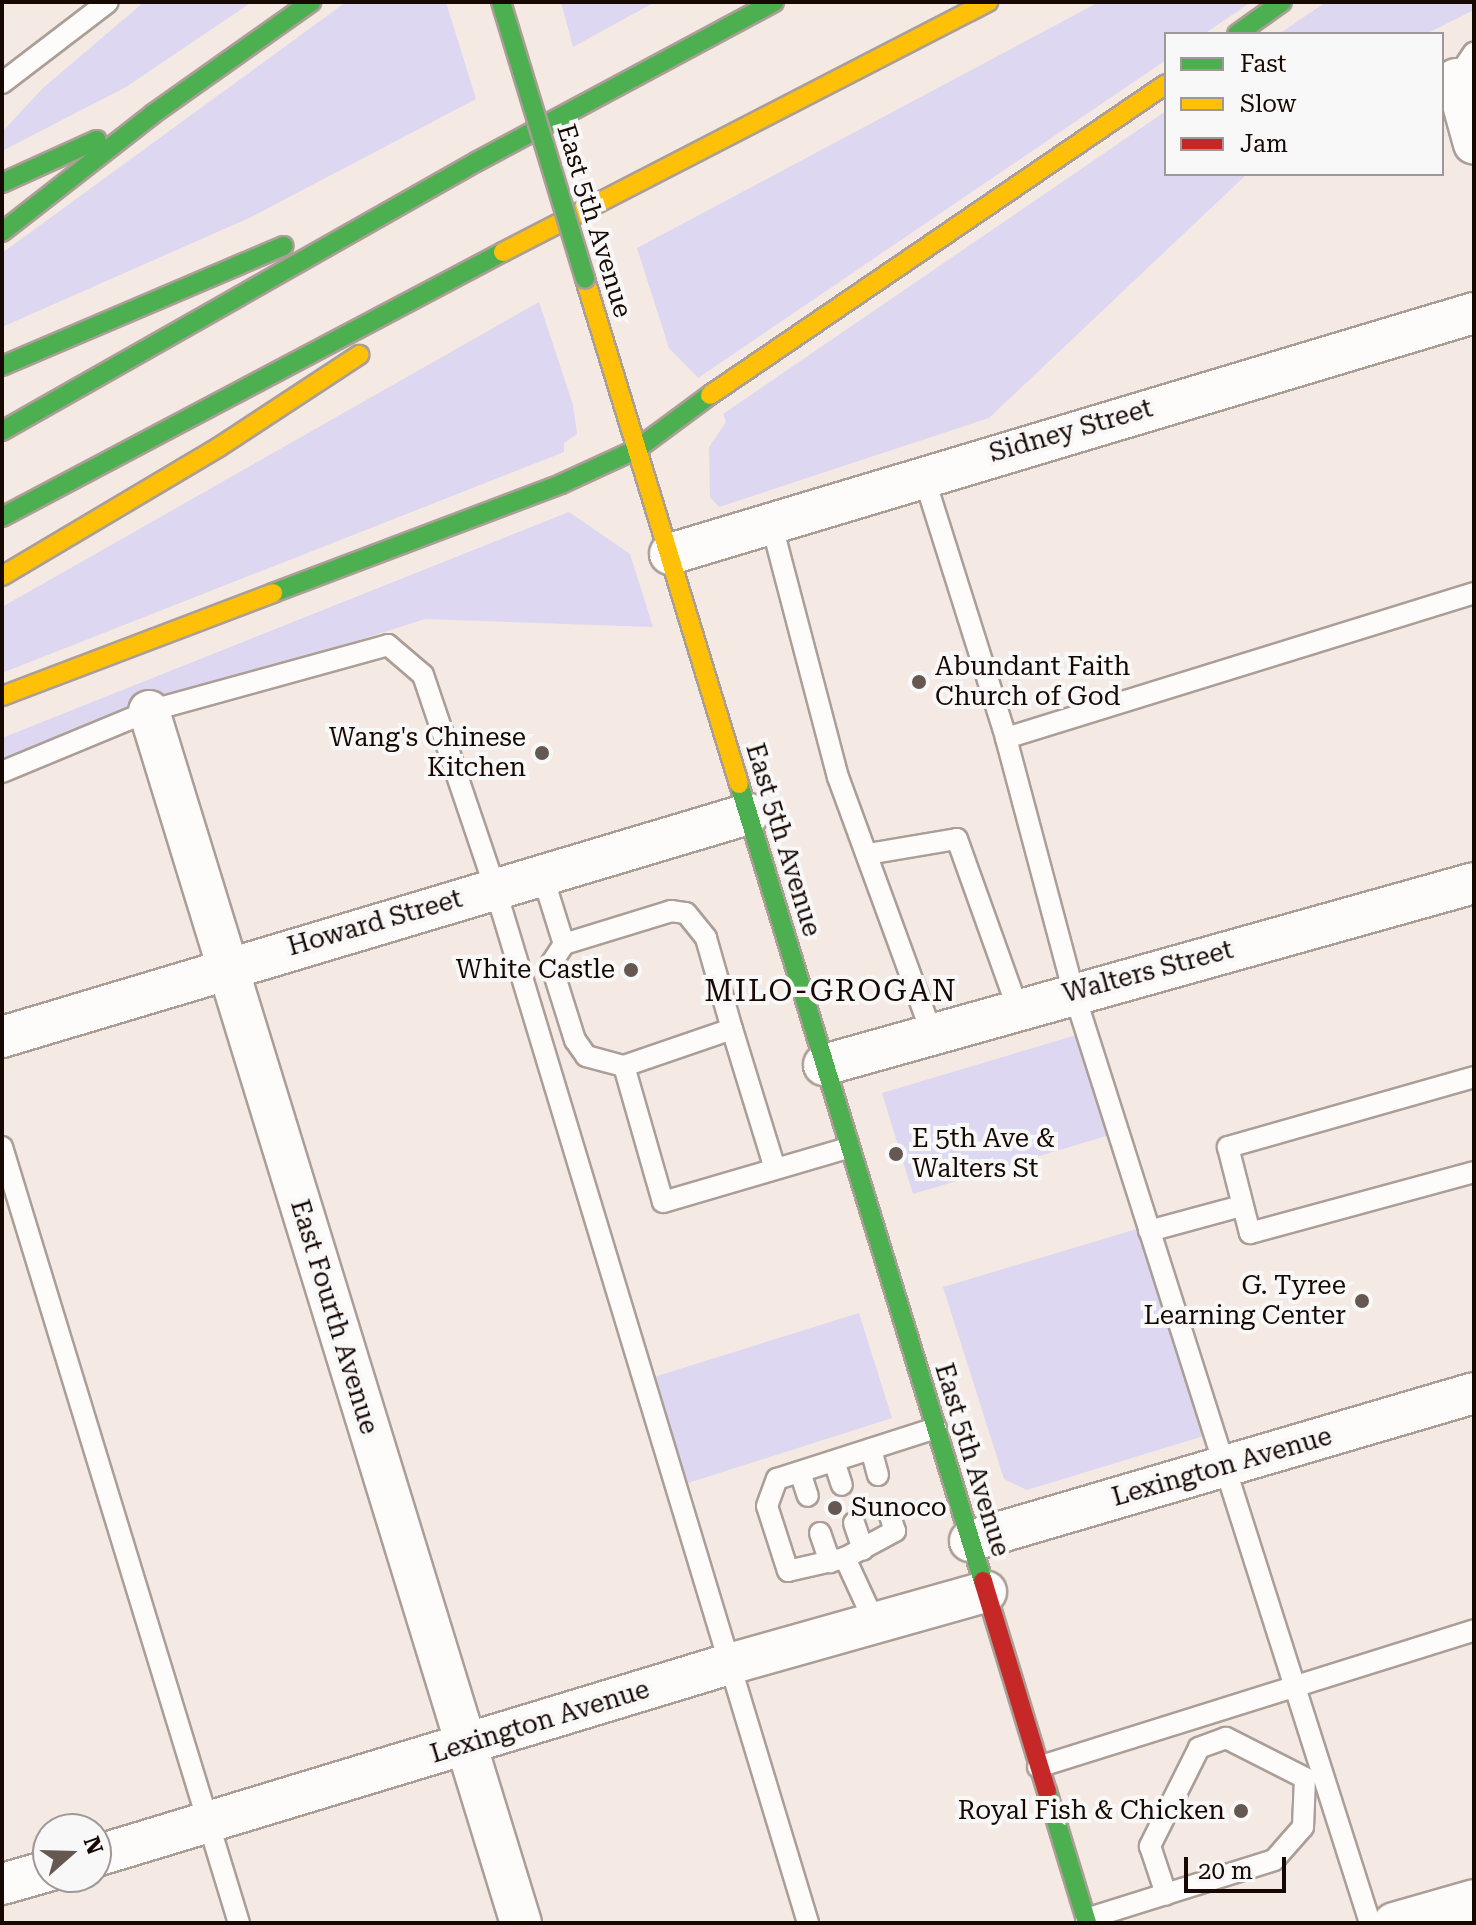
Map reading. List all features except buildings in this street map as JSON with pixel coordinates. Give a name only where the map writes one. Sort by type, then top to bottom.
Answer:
[{"type":"main road","points":[[2,232],[153,114],[311,2]]},
{"type":"main road","name":"East 5th Avenue","points":[[501,2],[1086,1921]]},
{"type":"main road","points":[[2,431],[476,162],[774,2]]},
{"type":"main road","points":[[2,517],[234,391],[538,237],[988,2]]},
{"type":"main road","points":[[1240,32],[1282,2]]},
{"type":"main road","points":[[2,696],[561,484],[637,449],[764,355],[1164,85]]},
{"type":"main road","points":[[2,183],[153,114]]},
{"type":"main road","points":[[2,366],[476,162]]},
{"type":"main road","points":[[2,576],[219,447],[538,237]]},
{"type":"street","points":[[1465,66],[1474,144]]},
{"type":"street","name":"Sidney Street","points":[[670,554],[923,474],[1474,313]]},
{"type":"street","name":"East Fourth Avenue","points":[[149,711],[521,1923]]},
{"type":"street","name":"Howard Street","points":[[2,1037],[227,967],[748,814]]},
{"type":"street","name":"Walters Street","points":[[824,1065],[1474,883]]},
{"type":"street","name":"Lexington Avenue","points":[[970,1541],[1474,1393]]},
{"type":"street","name":"Lexington Avenue","points":[[112,1851],[729,1664],[986,1592]]},
{"type":"street","points":[[2,1884],[32,1876]]},
{"type":"street","points":[[1394,1923],[1474,1900]]},
{"type":"lane","points":[[2,83],[108,2]]},
{"type":"lane","points":[[923,474],[1006,738],[1074,993],[1370,1923]]},
{"type":"lane","points":[[771,522],[813,692],[932,1034]]},
{"type":"lane","points":[[1006,738],[1474,593]]},
{"type":"lane","points":[[2,772],[149,711],[388,645],[423,675],[495,888],[808,1923]]},
{"type":"lane","points":[[868,854],[957,839],[1018,1009]]},
{"type":"lane","points":[[542,874],[564,944]]},
{"type":"lane","points":[[732,1029],[624,1066],[586,1056],[575,1040],[551,964],[564,944],[671,911],[686,913],[706,938],[775,1169]]},
{"type":"lane","points":[[624,1066],[663,1202],[848,1148]]},
{"type":"lane","points":[[1474,1077],[1228,1147],[1250,1233],[1474,1172]]},
{"type":"lane","points":[[2,1147],[239,1923]]},
{"type":"lane","points":[[1149,1231],[1241,1206]]},
{"type":"lane","points":[[889,1512],[895,1531],[846,1556],[788,1571],[767,1506],[777,1479],[936,1428]]},
{"type":"lane","points":[[871,1449],[878,1475]]},
{"type":"lane","points":[[834,1461],[842,1485]]},
{"type":"lane","points":[[800,1472],[808,1496]]},
{"type":"lane","points":[[846,1556],[854,1523]]},
{"type":"lane","points":[[820,1533],[846,1556],[875,1623]]},
{"type":"lane","points":[[1038,1767],[1294,1683],[1474,1630]]},
{"type":"lane","points":[[1086,1921],[1274,1860],[1303,1827],[1305,1778],[1226,1738],[1199,1748],[1150,1846],[1166,1894]]},
{"type":"shaded area","points":[[144,2],[252,2],[126,87],[2,151],[2,132],[43,88]]},
{"type":"shaded area","points":[[346,2],[446,2],[476,99],[249,218],[2,327],[2,253]]},
{"type":"shaded area","points":[[561,2],[655,2],[573,47]]},
{"type":"shaded area","points":[[1099,2],[1251,2],[1207,32],[1164,32],[1164,61],[698,378],[669,348],[637,248]]},
{"type":"shaded area","points":[[1326,2],[1474,2],[1474,10],[1430,32],[1282,32]]},
{"type":"shaded area","points":[[1164,112],[1164,176],[1245,176],[989,418],[719,507],[710,497],[709,447],[726,422],[723,414]]},
{"type":"shaded area","points":[[539,302],[573,405],[577,434],[564,443],[564,452],[2,673],[2,607]]},
{"type":"shaded area","points":[[569,512],[630,554],[653,627],[425,619],[64,734],[2,761],[2,738]]},
{"type":"shaded area","points":[[1083,1033],[1113,1134],[913,1194],[882,1093]]},
{"type":"shaded area","points":[[1140,1228],[1207,1435],[1027,1490],[1004,1479],[943,1287]]},
{"type":"shaded area","points":[[859,1313],[892,1418],[688,1483],[654,1377]]},
{"type":"traffic: fast","points":[[2,232],[153,114],[311,2]]},
{"type":"traffic: fast","points":[[501,2],[585,279]]},
{"type":"traffic: fast","points":[[2,431],[476,162],[774,2]]},
{"type":"traffic: fast","points":[[1240,32],[1282,2]]},
{"type":"traffic: fast","points":[[2,183],[97,140]]},
{"type":"traffic: fast","points":[[2,366],[283,246]]},
{"type":"traffic: fast","points":[[2,517],[503,252]]},
{"type":"traffic: fast","points":[[273,593],[561,484],[637,449],[710,395]]},
{"type":"traffic: fast","points":[[739,784],[983,1581]]},
{"type":"traffic: fast","points":[[1047,1791],[1087,1923]]},
{"type":"traffic: slow","points":[[503,252],[988,2]]},
{"type":"traffic: slow","points":[[710,395],[1164,85]]},
{"type":"traffic: slow","points":[[585,279],[739,784]]},
{"type":"traffic: slow","points":[[2,576],[219,447],[359,355]]},
{"type":"traffic: slow","points":[[2,696],[273,593]]},
{"type":"traffic: jam","points":[[983,1581],[1047,1791]]},
{"type":"place","name":"Abundant Faith Church of God","points":[[919,682]]},
{"type":"place","name":"Wang's Chinese Kitchen","points":[[542,753]]},
{"type":"place","name":"White Castle","points":[[631,970]]},
{"type":"place","name":"E 5th Ave & Walters St","points":[[896,1154]]},
{"type":"place","name":"G. Tyree Learning Center","points":[[1362,1301]]},
{"type":"place","name":"Sunoco","points":[[835,1508]]},
{"type":"place","name":"Royal Fish & Chicken","points":[[1241,1811]]},
{"type":"district","name":"MILO-GROGAN","points":[[831,991]]}]
